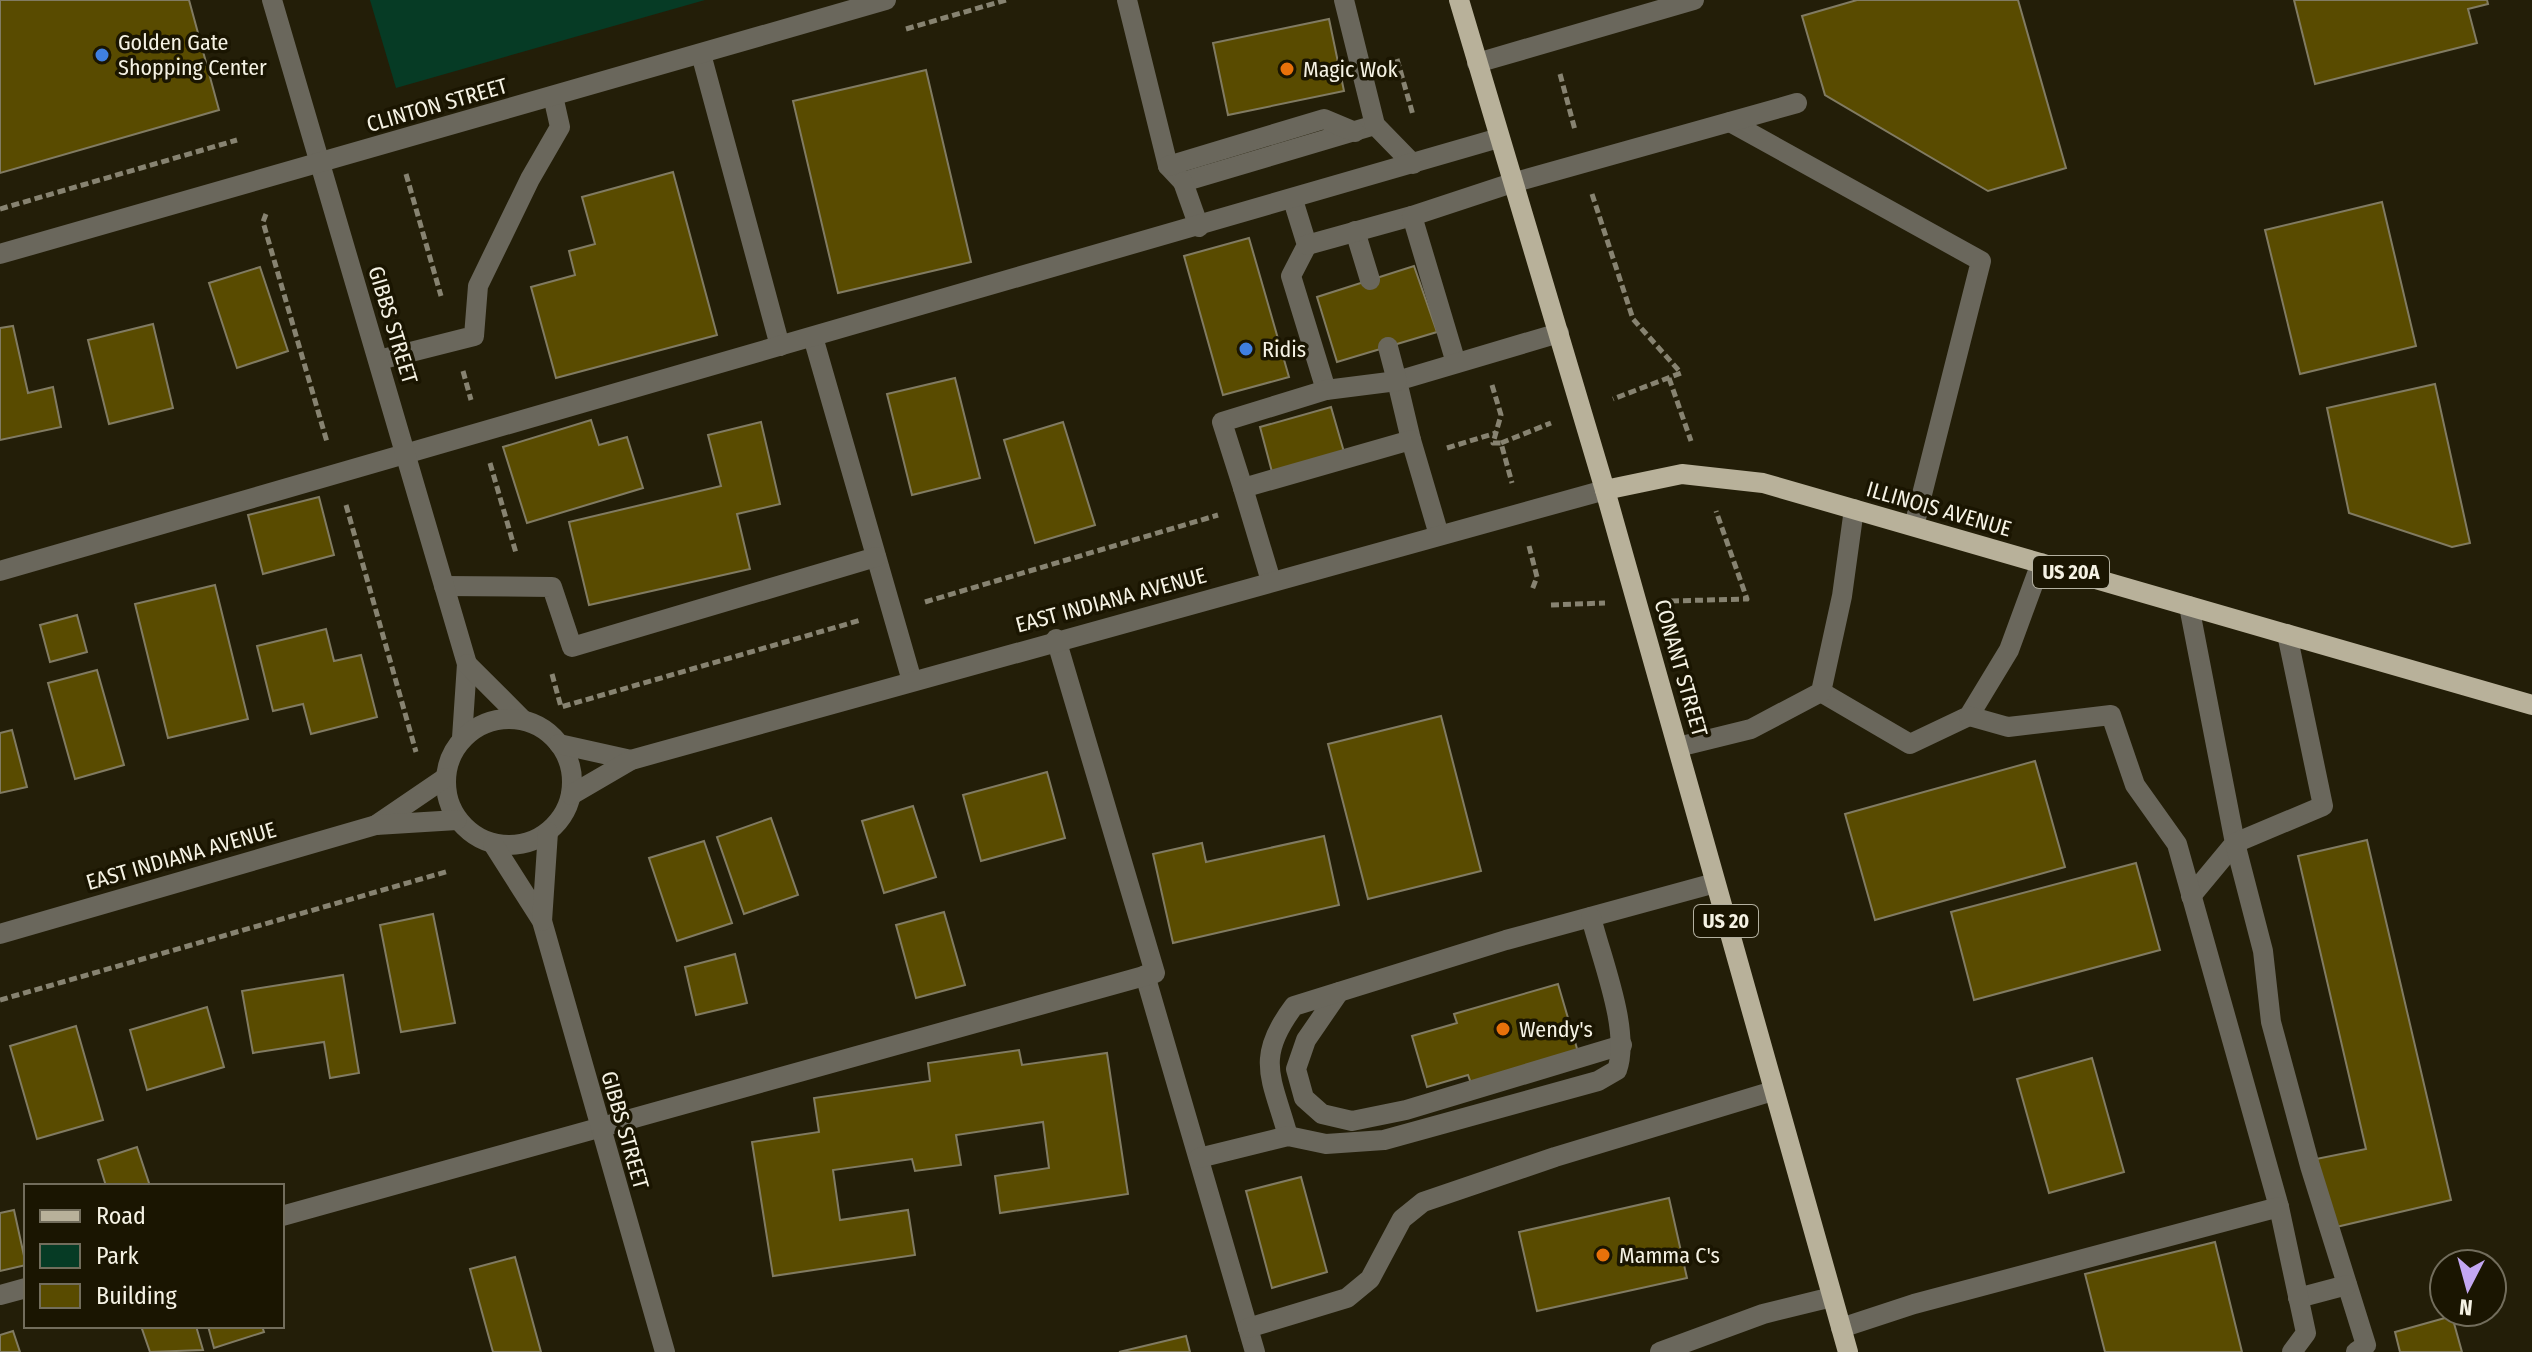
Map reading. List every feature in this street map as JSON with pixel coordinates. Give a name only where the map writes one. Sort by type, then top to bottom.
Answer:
[{"type":"main road","name":"CONANT STREET","points":[[1459,0],[1638,603],[1848,1352]]},
{"type":"main road","name":"ILLINOIS AVENUE","points":[[1605,490],[1682,474],[1763,483],[2532,705]]},
{"type":"street","name":"GIBBS STREET","points":[[272,0],[467,664],[462,738]]},
{"type":"street","name":"CLINTON STREET","points":[[0,254],[886,0]]},
{"type":"street","points":[[1150,0],[1128,3],[1168,166],[1183,182],[1199,227]]},
{"type":"street","points":[[1344,0],[1375,125],[1413,164]]},
{"type":"street","points":[[1477,63],[1694,0]]},
{"type":"street","points":[[701,54],[780,346]]},
{"type":"street","points":[[379,360],[474,336],[478,286],[530,179],[560,127],[553,96]]},
{"type":"street","points":[[1307,245],[1412,216],[1512,183],[1797,103]]},
{"type":"street","points":[[1168,166],[1324,119],[1355,132]]},
{"type":"street","points":[[1730,122],[1981,261],[1914,526]]},
{"type":"street","points":[[1183,182],[1375,125]]},
{"type":"street","points":[[0,571],[1499,138]]},
{"type":"street","points":[[1293,200],[1307,245],[1291,276],[1326,390]]},
{"type":"street","points":[[1412,216],[1456,363]]},
{"type":"street","points":[[1355,231],[1370,280]]},
{"type":"street","points":[[1271,581],[1222,422],[1326,390],[1397,381],[1559,333]]},
{"type":"street","points":[[813,337],[912,681]]},
{"type":"street","points":[[1388,347],[1439,535]]},
{"type":"street","points":[[1243,488],[1411,440]]},
{"type":"street","name":"EAST INDIANA AVENUE","points":[[571,795],[631,760],[1056,639],[1605,490]]},
{"type":"street","points":[[1678,747],[1751,729],[1821,692],[1842,596],[1854,509]]},
{"type":"street","points":[[444,586],[552,587],[572,647],[876,557]]},
{"type":"street","points":[[1821,692],[1910,744],[1969,716],[2009,650],[2041,563]]},
{"type":"street","points":[[2189,606],[2235,843],[2263,951],[2271,1022],[2366,1345],[2356,1352]]},
{"type":"street","points":[[2191,896],[2235,843],[2323,806],[2287,634]]},
{"type":"street","points":[[284,1215],[1155,973],[1056,639]]},
{"type":"street","name":"GIBBS STREET","points":[[467,664],[523,720]]},
{"type":"street","points":[[1969,716],[2008,727],[2111,715],[2135,785],[2177,844],[2279,1207],[2306,1333],[2292,1352]]},
{"type":"street","points":[[523,720],[543,729],[559,744],[569,764],[571,795],[561,818],[548,832],[522,844],[493,844],[473,835],[457,820],[447,800],[445,778],[450,757],[462,738],[490,722],[523,720]]},
{"type":"street","name":"EAST INDIANA AVENUE","points":[[559,744],[631,760]]},
{"type":"street","name":"EAST INDIANA AVENUE","points":[[376,825],[445,778]]},
{"type":"street","name":"EAST INDIANA AVENUE","points":[[0,934],[376,825],[457,820]]},
{"type":"street","name":"GIBBS STREET","points":[[542,921],[548,832]]},
{"type":"street","name":"GIBBS STREET","points":[[493,844],[542,921],[598,1127],[665,1352]]},
{"type":"street","points":[[1288,1136],[1268,1048],[1294,1006],[1715,883]]},
{"type":"street","points":[[1199,1158],[1288,1136],[1326,1144],[1384,1140],[1598,1081],[1617,1070],[1622,1045],[1591,917]]},
{"type":"street","points":[[1145,975],[1255,1352]]},
{"type":"street","points":[[1339,992],[1306,1040],[1296,1069],[1304,1098],[1322,1114],[1352,1121],[1406,1110],[1622,1045]]},
{"type":"street","points":[[1248,1328],[1347,1298],[1370,1279],[1402,1219],[1423,1202],[1555,1157],[1773,1091]]},
{"type":"street","points":[[1841,1328],[1914,1304],[2279,1207]]},
{"type":"street","points":[[2298,1298],[2347,1285]]},
{"type":"street","points":[[0,1295],[24,1289]]},
{"type":"street","points":[[1660,1352],[1763,1314],[1832,1297]]},
{"type":"path","points":[[1551,41],[1583,163],[1633,319],[1681,373]]},
{"type":"path","points":[[0,209],[237,140]]},
{"type":"path","points":[[1551,605],[1747,599],[1669,378]]},
{"type":"path","points":[[0,1000],[449,871]]},
{"type":"green space","points":[[370,0],[705,0],[396,88]]},
{"type":"building","name":"Golden Gate Shopping Center","points":[[0,0],[189,0],[219,110],[0,173]]},
{"type":"building","points":[[1857,0],[2018,0],[2066,168],[1988,191],[1825,95],[1802,16]]},
{"type":"building","points":[[2294,0],[2487,0],[2488,4],[2468,9],[2477,43],[2315,84]]},
{"type":"building","points":[[1329,19],[1344,91],[1228,115],[1213,43]]},
{"type":"building","points":[[926,70],[971,262],[838,293],[793,101]]},
{"type":"building","points":[[673,172],[717,335],[556,378],[531,287],[575,275],[569,251],[595,244],[582,197]]},
{"type":"building","points":[[2382,202],[2416,346],[2300,374],[2265,230]]},
{"type":"building","points":[[1249,238],[1289,377],[1223,395],[1184,256]]},
{"type":"building","points":[[1414,266],[1437,332],[1337,362],[1317,297]]},
{"type":"building","points":[[260,267],[288,351],[237,368],[209,283]]},
{"type":"building","points":[[153,324],[173,408],[109,424],[88,340]]},
{"type":"building","points":[[13,326],[28,393],[53,387],[61,427],[0,440],[0,328]]},
{"type":"building","points":[[955,378],[980,478],[912,495],[887,394]]},
{"type":"building","points":[[2435,384],[2470,543],[2452,547],[2349,513],[2327,408]]},
{"type":"building","points":[[1331,407],[1344,452],[1272,472],[1260,427]]},
{"type":"building","points":[[591,420],[599,445],[627,437],[643,488],[527,523],[503,447]]},
{"type":"building","points":[[761,422],[780,504],[737,514],[750,569],[589,605],[569,522],[721,486],[708,435]]},
{"type":"building","points":[[1063,422],[1095,525],[1035,543],[1004,440]]},
{"type":"building","points":[[319,497],[334,555],[263,574],[248,515]]},
{"type":"building","points":[[215,585],[248,719],[168,738],[135,604]]},
{"type":"building","points":[[77,615],[87,652],[50,662],[40,625]]},
{"type":"building","points":[[326,629],[334,661],[361,655],[377,717],[311,734],[303,704],[273,711],[257,646]]},
{"type":"building","points":[[97,670],[124,765],[75,779],[48,683]]},
{"type":"building","points":[[1441,716],[1481,871],[1368,899],[1328,744]]},
{"type":"building","points":[[12,730],[27,787],[0,793],[0,733]]},
{"type":"building","points":[[2035,761],[2065,867],[1875,920],[1845,814]]},
{"type":"building","points":[[1047,772],[1065,838],[981,861],[963,795]]},
{"type":"building","points":[[913,806],[936,877],[884,893],[862,821]]},
{"type":"building","points":[[771,818],[798,895],[744,914],[717,837]]},
{"type":"building","points":[[1324,836],[1339,905],[1173,943],[1153,854],[1202,843],[1206,862]]},
{"type":"building","points":[[2367,840],[2451,1200],[2332,1228],[2316,1159],[2366,1149],[2298,856]]},
{"type":"building","points":[[704,841],[732,923],[677,941],[649,858]]},
{"type":"building","points":[[2136,863],[2160,950],[1974,1000],[1951,912]]},
{"type":"building","points":[[944,912],[965,985],[916,998],[896,925]]},
{"type":"building","points":[[433,914],[455,1023],[401,1032],[380,925]]},
{"type":"building","points":[[735,954],[747,1003],[696,1015],[685,967]]},
{"type":"building","points":[[343,975],[359,1073],[330,1078],[324,1042],[253,1053],[242,991]]},
{"type":"building","name":"Wendy's","points":[[1558,984],[1578,1052],[1471,1083],[1468,1075],[1427,1087],[1412,1036],[1457,1023],[1454,1014]]},
{"type":"building","points":[[207,1007],[224,1067],[147,1090],[130,1030]]},
{"type":"building","points":[[76,1026],[103,1120],[37,1139],[10,1046]]},
{"type":"building","points":[[1019,1050],[1022,1065],[1107,1053],[1128,1194],[1000,1213],[995,1176],[1049,1168],[1043,1122],[956,1135],[961,1165],[915,1171],[912,1159],[833,1170],[840,1220],[908,1210],[915,1255],[773,1276],[752,1142],[819,1132],[814,1098],[930,1081],[928,1063]]},
{"type":"building","points":[[2092,1058],[2124,1172],[2049,1193],[2017,1079]]},
{"type":"building","points":[[137,1147],[149,1184],[105,1184],[98,1160]]},
{"type":"building","points":[[1301,1177],[1327,1272],[1272,1288],[1246,1191]]},
{"type":"building","name":"Mamma C's","points":[[1669,1198],[1687,1278],[1537,1311],[1519,1232]]},
{"type":"building","points":[[14,1210],[24,1265],[0,1271],[0,1213]]},
{"type":"building","points":[[2215,1242],[2242,1352],[2105,1352],[2085,1274]]},
{"type":"building","points":[[515,1257],[541,1352],[493,1352],[470,1269]]},
{"type":"building","points":[[2428,1323],[2428,1328],[2455,1328],[2462,1352],[2400,1352],[2395,1332]]},
{"type":"building","points":[[142,1328],[197,1328],[203,1350],[150,1352]]},
{"type":"building","points":[[209,1328],[263,1328],[264,1332],[214,1348]]},
{"type":"building","points":[[13,1331],[20,1352],[0,1352],[0,1335]]},
{"type":"building","points":[[1186,1336],[1190,1352],[1119,1352]]},
{"type":"place","name":"Golden Gate Shopping Center","points":[[102,55]]},
{"type":"place","name":"Magic Wok","points":[[1287,69]]},
{"type":"place","name":"Ridis","points":[[1246,349]]},
{"type":"place","name":"Wendy's","points":[[1503,1029]]},
{"type":"place","name":"Mamma C's","points":[[1603,1255]]}]
